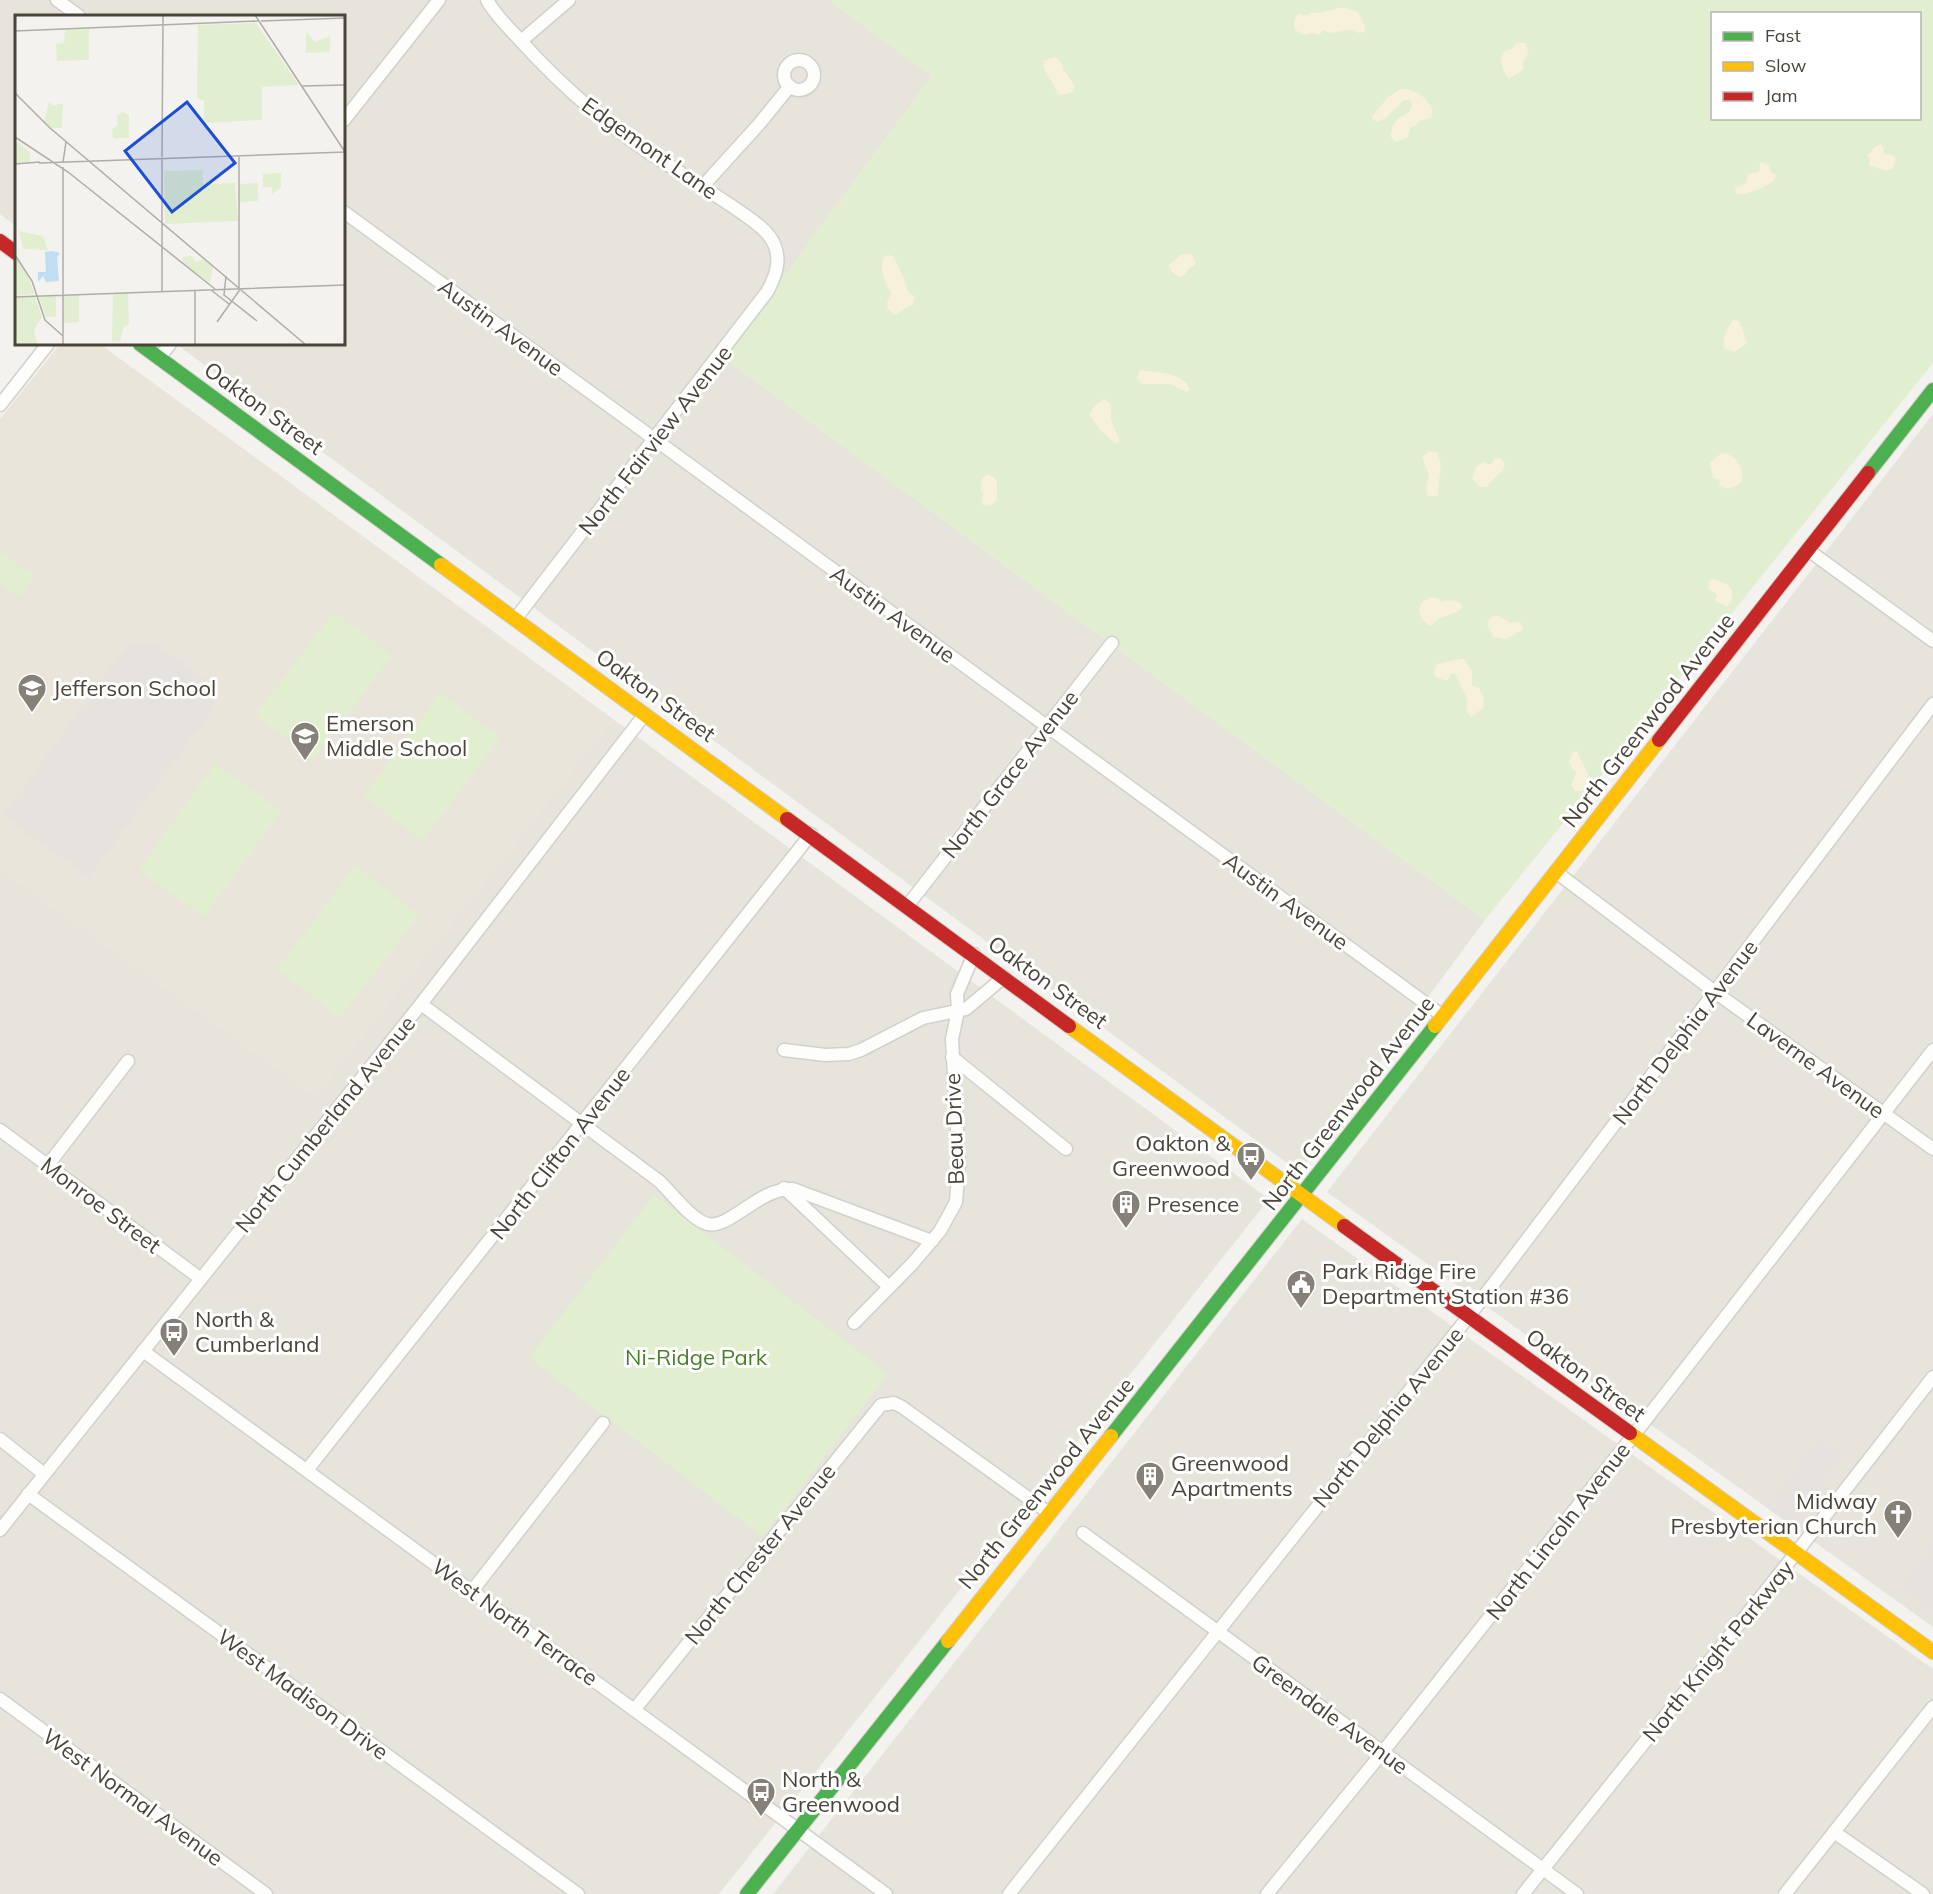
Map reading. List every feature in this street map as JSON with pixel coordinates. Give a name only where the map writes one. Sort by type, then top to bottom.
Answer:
[{"type":"main road","points":[[0,241],[15,252]]},
{"type":"main road","name":"Oakton Street","points":[[141,345],[1302,1196],[1933,1652]]},
{"type":"main road","name":"North Greenwood Avenue","points":[[747,1894],[1302,1196],[1933,390]]},
{"type":"street","points":[[57,0],[78,15]]},
{"type":"street","points":[[521,41],[569,0]]},
{"type":"street","points":[[345,119],[441,1]]},
{"type":"street","name":"Edgemont Lane","points":[[485,1],[556,78],[594,112],[647,152],[704,186],[758,225],[768,234],[777,254]]},
{"type":"street","points":[[704,186],[790,86]]},
{"type":"street","name":"Austin Avenue","points":[[345,213],[1443,1016]]},
{"type":"street","name":"North Fairview Avenue","points":[[516,618],[767,292],[778,268],[777,254]]},
{"type":"street","points":[[0,405],[47,345]]},
{"type":"street","points":[[159,358],[169,345]]},
{"type":"street","points":[[1808,550],[1933,641]]},
{"type":"street","name":"North Grace Avenue","points":[[908,905],[1112,643]]},
{"type":"street","name":"North Delphia Avenue","points":[[1009,1894],[1469,1316],[1933,704]]},
{"type":"street","name":"North Cumberland Avenue","points":[[0,1530],[421,1004],[645,714]]},
{"type":"street","name":"North Clifton Avenue","points":[[307,1470],[811,834]]},
{"type":"street","name":"Laverne Avenue","points":[[1556,872],[1715,992],[1933,1149]]},
{"type":"street","name":"Beau Drive","points":[[854,1323],[940,1231],[956,1202],[958,1185],[952,1039],[958,1011],[957,994],[974,954]]},
{"type":"street","points":[[784,1050],[825,1055],[849,1054],[861,1050],[923,1018],[966,1009],[1004,976]]},
{"type":"street","points":[[421,1004],[659,1181],[694,1215],[708,1224],[718,1224],[770,1192],[784,1188],[804,1192],[932,1240]]},
{"type":"street","name":"North Lincoln Avenue","points":[[1267,1894],[1382,1753],[1633,1436],[1933,1050]]},
{"type":"street","points":[[952,1057],[1066,1149]]},
{"type":"street","points":[[48,1166],[128,1061]]},
{"type":"street","name":"Monroe Street","points":[[0,1130],[201,1279]]},
{"type":"street","points":[[784,1188],[889,1287]]},
{"type":"street","name":"West North Terrace","points":[[143,1351],[886,1894]]},
{"type":"street","name":"North Knight Parkway","points":[[1523,1894],[1796,1553],[1933,1377]]},
{"type":"street","name":"North Chester Avenue","points":[[634,1710],[881,1405],[888,1403],[902,1407],[1049,1513]]},
{"type":"street","points":[[472,1591],[603,1423]]},
{"type":"street","points":[[0,1439],[44,1474]]},
{"type":"street","name":"West Madison Drive","points":[[28,1494],[578,1894]]},
{"type":"street","name":"Greendale Avenue","points":[[1083,1533],[1577,1894]]},
{"type":"street","name":"West Normal Avenue","points":[[0,1699],[266,1894]]},
{"type":"street","points":[[1785,1894],[1933,1707]]},
{"type":"street","points":[[1834,1832],[1923,1894]]},
{"type":"shaded area","points":[[0,0],[829,0],[932,76],[724,358],[1485,920],[1299,1172],[177,345],[345,345],[345,15],[15,15],[15,225],[0,214]]},
{"type":"shaded area","name":"Emerson Middle School","points":[[59,345],[101,345],[613,719],[315,1095],[0,869],[0,419]]},
{"type":"shaded area","points":[[1933,414],[1933,1627],[1327,1192]]},
{"type":"shaded area","points":[[142,642],[159,646],[206,680],[211,687],[215,703],[208,716],[89,877],[3,816],[121,653],[128,646]]},
{"type":"shaded area","points":[[613,719],[1269,1199],[719,1894],[0,1894],[0,869],[315,1095]]},
{"type":"shaded area","points":[[1302,1219],[1933,1669],[1933,1894],[773,1894]]},
{"type":"shaded area","points":[[1820,1436],[1845,1455],[1792,1526],[1766,1507]]},
{"type":"shaded area","points":[[1933,1543],[1933,1606],[1929,1611],[1899,1589]]},
{"type":"green space","points":[[829,0],[1933,0],[1933,363],[1485,920],[724,358],[932,76]]},
{"type":"green space","points":[[0,552],[34,577],[19,598],[0,584]]},
{"type":"green space","points":[[334,612],[392,656],[314,759],[255,715]]},
{"type":"green space","points":[[441,693],[500,738],[422,841],[363,796]]},
{"type":"green space","points":[[215,764],[281,811],[204,917],[139,870]]},
{"type":"green space","points":[[356,866],[419,915],[340,1018],[277,969]]},
{"type":"green space","name":"Ni-Ridge Park","points":[[654,1195],[888,1374],[763,1537],[529,1358]]},
{"type":"sand","points":[[1344,7],[1358,12],[1365,31],[1359,33],[1350,30],[1329,33],[1324,30],[1319,35],[1313,33],[1304,35],[1295,30],[1294,21],[1298,14],[1308,15],[1312,12]]},
{"type":"sand","points":[[1516,43],[1525,43],[1529,54],[1523,61],[1523,70],[1509,79],[1504,72],[1501,60],[1504,53],[1512,49]]},
{"type":"sand","points":[[1056,57],[1063,65],[1063,70],[1075,86],[1071,93],[1059,95],[1044,69],[1044,61]]},
{"type":"sand","points":[[1400,89],[1420,94],[1433,111],[1431,118],[1411,126],[1407,138],[1395,142],[1390,136],[1393,125],[1409,111],[1412,104],[1410,100],[1404,100],[1387,117],[1378,122],[1372,117],[1387,98]]},
{"type":"sand","points":[[1881,144],[1884,148],[1883,154],[1893,155],[1896,160],[1892,169],[1886,171],[1871,166],[1867,155]]},
{"type":"sand","points":[[1762,162],[1769,165],[1771,172],[1776,174],[1774,180],[1756,190],[1736,194],[1735,188],[1746,183],[1748,174],[1759,172]]},
{"type":"sand","points":[[1185,254],[1192,255],[1196,263],[1180,277],[1171,271],[1169,265]]},
{"type":"sand","points":[[889,255],[894,257],[908,291],[915,297],[913,304],[895,315],[888,310],[887,303],[891,293],[882,270],[883,257]]},
{"type":"sand","points":[[1733,320],[1739,321],[1747,341],[1734,352],[1724,348],[1726,333]]},
{"type":"sand","points":[[1139,370],[1175,376],[1186,383],[1190,389],[1187,392],[1170,384],[1142,384],[1137,378]]},
{"type":"sand","points":[[1104,399],[1111,405],[1111,420],[1120,441],[1116,444],[1101,431],[1089,415],[1095,405]]},
{"type":"sand","points":[[1428,451],[1437,452],[1441,468],[1437,496],[1428,496],[1426,491],[1429,475],[1422,458]]},
{"type":"sand","points":[[1721,453],[1734,458],[1741,468],[1743,478],[1732,488],[1719,486],[1720,481],[1713,478],[1710,463]]},
{"type":"sand","points":[[1499,457],[1505,463],[1503,470],[1486,487],[1479,487],[1472,478],[1476,467],[1484,462],[1491,465],[1493,460]]},
{"type":"sand","points":[[987,474],[994,477],[997,482],[997,500],[990,506],[981,502],[982,478]]},
{"type":"sand","points":[[1712,579],[1727,584],[1732,590],[1731,602],[1728,606],[1717,603],[1715,599],[1717,595],[1709,589],[1708,582]]},
{"type":"sand","points":[[1431,597],[1442,602],[1456,601],[1461,604],[1462,608],[1429,625],[1423,620],[1419,610],[1422,602]]},
{"type":"sand","points":[[1493,616],[1499,616],[1510,623],[1519,622],[1523,630],[1506,639],[1493,637],[1487,624]]},
{"type":"sand","points":[[1464,659],[1472,671],[1472,685],[1479,688],[1484,698],[1483,708],[1471,717],[1466,711],[1466,697],[1456,675],[1452,673],[1448,680],[1443,680],[1435,676],[1434,671],[1437,664]]},
{"type":"sand","points":[[1577,751],[1588,774],[1588,782],[1581,791],[1575,791],[1571,785],[1577,772],[1572,769],[1569,761],[1572,753]]},
{"type":"traffic: fast","points":[[141,345],[441,565]]},
{"type":"traffic: fast","points":[[1868,473],[1933,390]]},
{"type":"traffic: fast","points":[[1111,1436],[1435,1026]]},
{"type":"traffic: fast","points":[[747,1894],[948,1641]]},
{"type":"traffic: slow","points":[[441,565],[787,819]]},
{"type":"traffic: slow","points":[[1435,1026],[1659,740]]},
{"type":"traffic: slow","points":[[1069,1026],[1344,1226]]},
{"type":"traffic: slow","points":[[1630,1433],[1933,1652]]},
{"type":"traffic: slow","points":[[948,1641],[1111,1436]]},
{"type":"traffic: jam","points":[[0,241],[15,252]]},
{"type":"traffic: jam","points":[[1659,740],[1868,473]]},
{"type":"traffic: jam","points":[[787,819],[1069,1026]]},
{"type":"traffic: jam","points":[[1344,1226],[1630,1433]]},
{"type":"place","name":"Jefferson School","points":[[32,714]]},
{"type":"place","name":"Emerson Middle School","points":[[305,762]]},
{"type":"place","name":"Oakton & Greenwood","points":[[1251,1182]]},
{"type":"place","name":"Presence","points":[[1126,1230]]},
{"type":"place","name":"Park Ridge Fire Department Station #36","points":[[1301,1310]]},
{"type":"place","name":"North & Cumberland","points":[[174,1358]]},
{"type":"place","name":"Greenwood Apartments","points":[[1150,1502]]},
{"type":"place","name":"Midway Presbyterian Church","points":[[1898,1540]]},
{"type":"place","name":"North & Greenwood","points":[[761,1818]]}]
